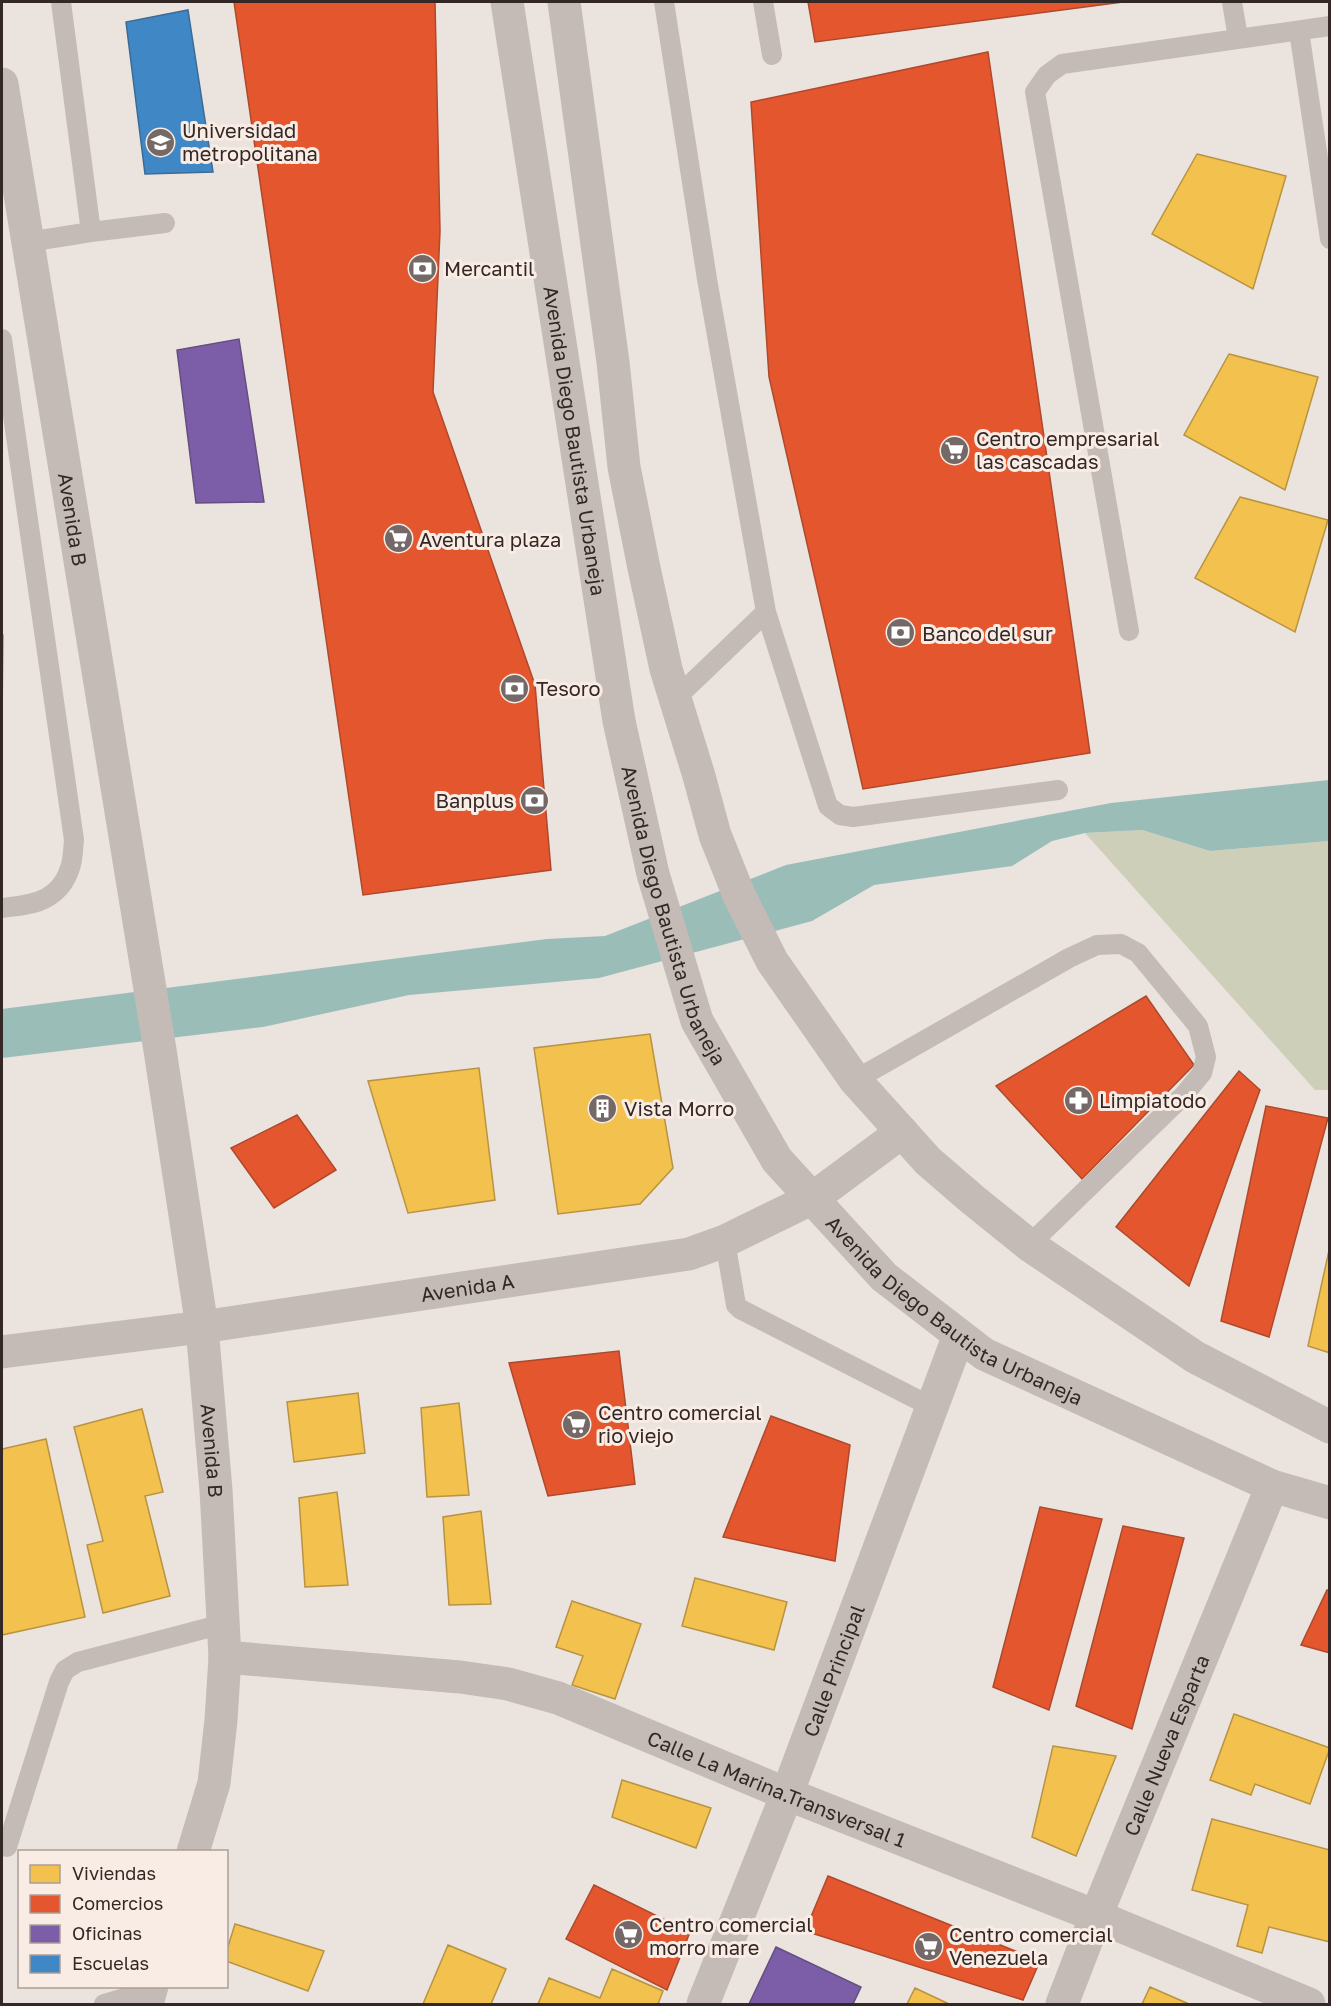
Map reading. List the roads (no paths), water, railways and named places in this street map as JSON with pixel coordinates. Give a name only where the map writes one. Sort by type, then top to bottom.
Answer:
[{"type":"street","name":"Avenida Diego Bautista Urbaneja","points":[[507,2],[619,721],[653,874],[697,1021],[777,1160],[884,1276],[959,1335],[984,1354],[1272,1486],[1329,1503]]},
{"type":"street","points":[[564,2],[613,362],[624,467],[646,580],[675,699],[715,835],[739,895],[772,961],[855,1080],[928,1161],[1029,1245],[1195,1357],[1329,1427]]},
{"type":"street","name":"Avenida B","points":[[2,84],[160,1050],[202,1327],[216,1490],[225,1657],[214,1783],[193,1850]]},
{"type":"street","name":"Avenida A","points":[[2,1352],[202,1327],[689,1254],[725,1241],[813,1198],[902,1132]]},
{"type":"street","name":"Calle Principal","points":[[703,2004],[787,1794],[959,1335]]},
{"type":"street","name":"Calle Nueva Esparta","points":[[1062,2004],[1272,1486]]},
{"type":"street","name":"Calle La Marina.Transversal 1","points":[[225,1657],[460,1677],[508,1684],[558,1698],[787,1794],[1096,1916],[1309,2004]]},
{"type":"lane","points":[[61,2],[91,231]]},
{"type":"lane","points":[[664,2],[706,279],[766,612],[828,806],[840,816],[853,817],[1058,790]]},
{"type":"lane","points":[[763,2],[772,55]]},
{"type":"lane","points":[[1232,2],[1238,38]]},
{"type":"lane","points":[[1129,631],[1035,92],[1047,75],[1062,64],[1329,26]]},
{"type":"lane","points":[[1299,31],[1329,238]]},
{"type":"lane","points":[[28,242],[91,231],[165,223]]},
{"type":"lane","points":[[2,339],[74,840],[70,869],[58,891],[34,904],[2,908]]},
{"type":"lane","points":[[675,699],[766,612]]},
{"type":"lane","points":[[855,1080],[1069,958],[1097,945],[1121,944],[1138,953],[1198,1026],[1206,1057],[1202,1073],[1183,1096],[1029,1245]]},
{"type":"lane","points":[[725,1241],[736,1305],[740,1309],[932,1407]]},
{"type":"lane","points":[[7,1847],[59,1682],[65,1670],[78,1662],[223,1624]]},
{"type":"lane","points":[[104,2004],[150,1994]]},
{"type":"water","points":[[1329,780],[1329,841],[1210,851],[1142,830],[1085,833],[1052,841],[1012,866],[874,885],[812,921],[599,978],[409,995],[263,1027],[2,1058],[2,1009],[547,939],[605,936],[786,865],[1111,803]]},
{"type":"place","name":"Universidad metropolitana","points":[[161,142]]},
{"type":"place","name":"Mercantil","points":[[423,268]]},
{"type":"place","name":"Centro empresarial las cascadas","points":[[955,450]]},
{"type":"place","name":"Aventura plaza","points":[[398,539]]},
{"type":"place","name":"Banco del sur","points":[[901,633]]},
{"type":"place","name":"Tesoro","points":[[515,688]]},
{"type":"place","name":"Banplus","points":[[535,800]]},
{"type":"place","name":"Limpiatodo","points":[[1078,1100]]},
{"type":"place","name":"Vista Morro","points":[[603,1108]]},
{"type":"place","name":"Centro comercial rio viejo","points":[[577,1424]]},
{"type":"place","name":"Centro comercial morro mare","points":[[628,1935]]},
{"type":"place","name":"Centro comercial Venezuela","points":[[928,1946]]}]
